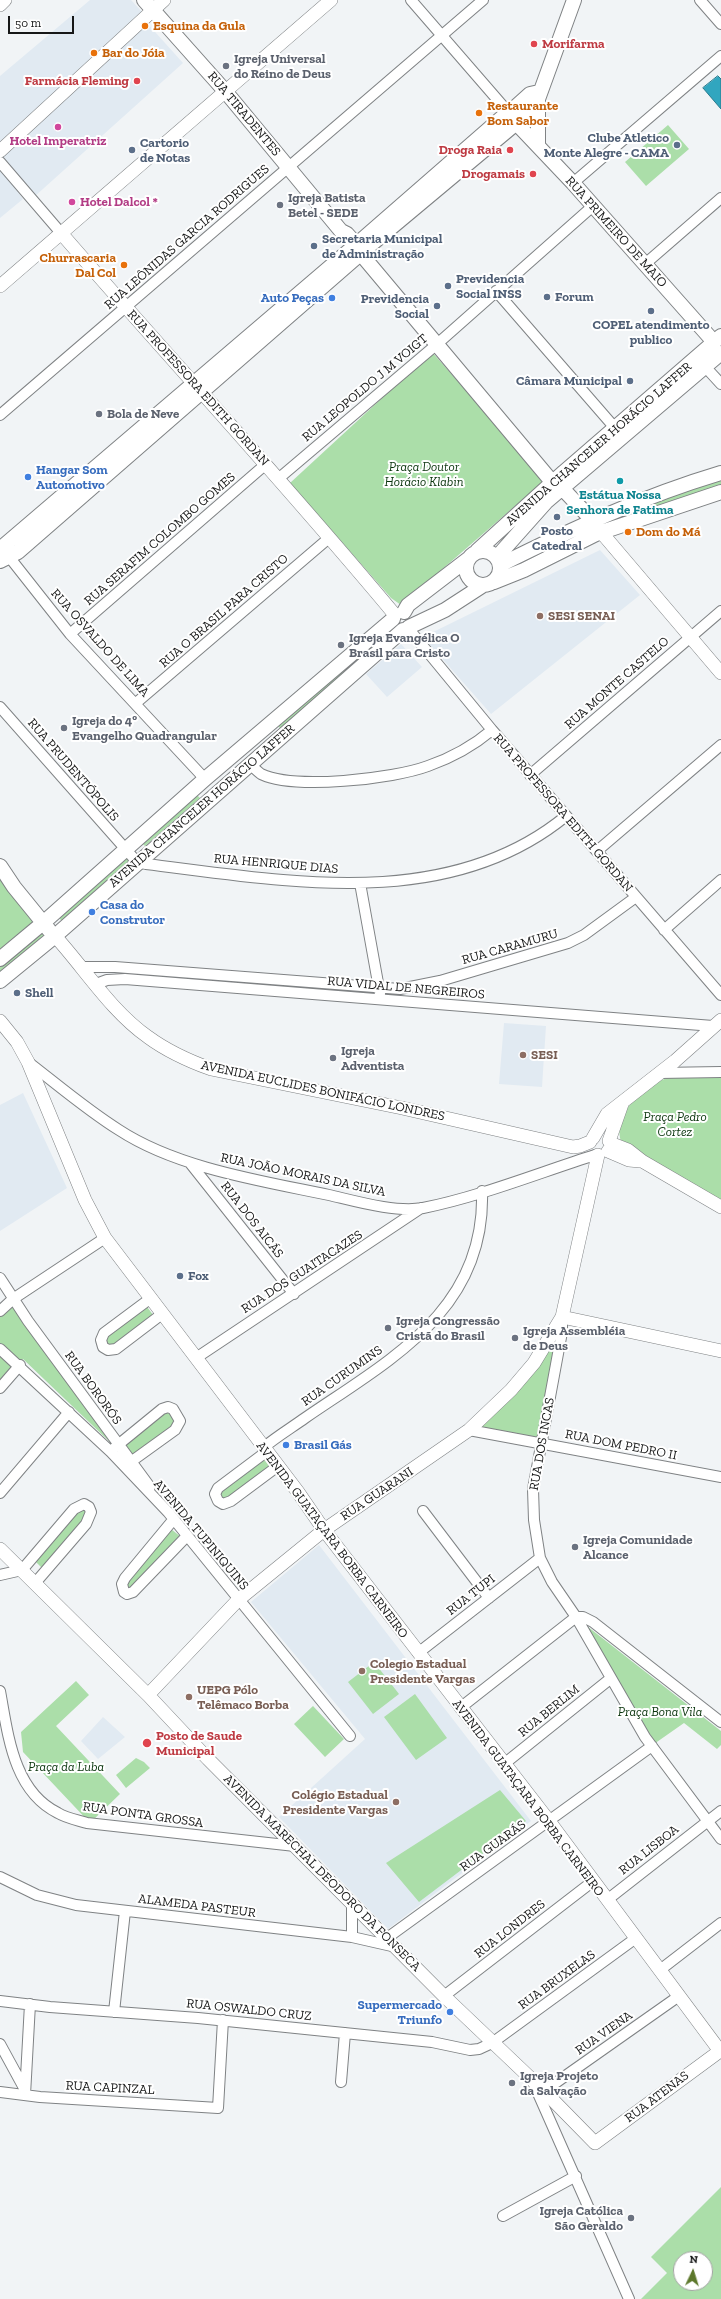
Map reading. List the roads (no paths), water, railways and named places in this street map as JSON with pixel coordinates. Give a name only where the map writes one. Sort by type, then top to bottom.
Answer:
[{"type":"main road","points":[[2,552],[197,389],[538,95],[551,68],[574,0]]},
{"type":"main road","name":"RUA TIRADENTES","points":[[149,5],[225,91],[341,231],[347,234],[357,250],[436,345]]},
{"type":"main road","points":[[538,95],[538,146]]},
{"type":"main road","name":"RUA PRIMEIRO DE MAIO","points":[[512,118],[573,183],[718,345]]},
{"type":"main road","points":[[436,345],[557,488],[589,522]]},
{"type":"main road","name":"AVENIDA CHANCELER HORÁCIO LAFFER","points":[[499,561],[557,488],[615,428],[718,345]]},
{"type":"main road","name":"AVENIDA CHANCELER HORÁCIO LAFFER","points":[[0,959],[44,923],[205,779],[408,605],[557,488],[718,345]]},
{"type":"main road","points":[[499,561],[675,487],[721,473]]},
{"type":"main road","name":"AVENIDA CHANCELER HORÁCIO LAFFER","points":[[0,981],[55,936],[137,862],[406,629],[445,610],[488,584],[524,570],[602,532],[721,492]]},
{"type":"main road","points":[[488,551],[499,561],[498,577],[488,584],[472,582],[468,576],[466,568],[473,555],[488,551]]},
{"type":"main road","points":[[398,615],[395,627],[406,629]]},
{"type":"main road","points":[[0,866],[14,887],[55,936]]},
{"type":"street","points":[[0,5],[5,0]]},
{"type":"street","points":[[0,151],[149,5],[164,0]]},
{"type":"street","points":[[0,286],[330,0]]},
{"type":"street","name":"RUA PRIMEIRO DE MAIO","points":[[411,0],[512,118]]},
{"type":"street","name":"RUA LEÔNIDAS GARCIA RODRIGUES","points":[[0,415],[483,0]]},
{"type":"street","points":[[700,0],[721,24]]},
{"type":"street","points":[[573,183],[721,56]]},
{"type":"street","name":"RUA PROFESSORA EDITH GORDAN","points":[[0,162],[197,389],[266,464],[329,538],[398,615]]},
{"type":"street","points":[[645,264],[721,198]]},
{"type":"street","name":"RUA LEOPOLDO J M VOIGT","points":[[278,479],[436,345],[593,206]]},
{"type":"street","points":[[496,291],[615,428]]},
{"type":"street","points":[[710,372],[721,384]]},
{"type":"street","name":"RUA SERAFIM COLOMBO GOMES","points":[[70,634],[266,464]]},
{"type":"street","points":[[602,532],[721,673]]},
{"type":"street","name":"RUA O BRASIL PARA CRISTO","points":[[136,703],[329,538]]},
{"type":"street","name":"RUA OSVALDO DE LIMA","points":[[2,552],[70,634],[136,703],[205,779]]},
{"type":"street","name":"RUA MONTE CASTELO","points":[[530,775],[721,611]]},
{"type":"street","name":"RUA PROFESSORA EDITH GORDAN","points":[[406,629],[530,775],[721,995]]},
{"type":"street","name":"RUA PRUDENTÓPOLIS","points":[[0,706],[137,862]]},
{"type":"street","points":[[250,764],[261,774],[274,778],[308,781],[356,781],[388,776],[428,766],[456,754],[480,740],[492,730]]},
{"type":"street","points":[[597,851],[721,745]]},
{"type":"street","name":"RUA HENRIQUE DIAS","points":[[137,862],[283,881],[360,884],[426,876],[495,859],[524,846],[566,816]]},
{"type":"street","points":[[664,930],[721,880]]},
{"type":"street","points":[[360,884],[382,999]]},
{"type":"street","name":"RUA CARAMURU","points":[[379,988],[400,989],[440,981],[562,946],[584,935],[636,897]]},
{"type":"street","name":"AVENIDA EUCLIDES BONIFÁCIO LONDRES","points":[[55,936],[124,1017],[148,1037],[187,1060],[211,1069],[402,1108],[573,1147],[580,1146],[591,1140]]},
{"type":"street","name":"RUA VIDAL DE NEGREIROS","points":[[82,967],[114,967],[379,988]]},
{"type":"street","name":"RUA VIDAL DE NEGREIROS","points":[[96,984],[107,980],[125,979],[717,1023]]},
{"type":"street","name":"AVENIDA GUATAÇARA BORBA CARNEIRO","points":[[0,1021],[17,1042],[28,1062],[85,1200],[104,1238],[151,1298],[264,1450],[278,1466],[324,1530],[460,1708],[549,1821],[592,1882],[719,2046]]},
{"type":"street","points":[[717,1023],[602,1120],[591,1140],[590,1149],[604,1149],[629,1160],[642,1161],[721,1206]]},
{"type":"street","name":"RUA JOÃO MORAIS DA SILVA","points":[[28,1062],[120,1131],[190,1163],[367,1203],[399,1208],[421,1208],[482,1191],[604,1149]]},
{"type":"street","points":[[659,1073],[721,1072]]},
{"type":"street","name":"RUA DOS INCAS","points":[[622,1104],[604,1149],[562,1318],[562,1332],[533,1489],[534,1520],[540,1558],[552,1582],[576,1618],[610,1679],[652,1746],[721,1839]]},
{"type":"street","points":[[591,1140],[600,1135],[604,1149]]},
{"type":"street","name":"RUA DOS AICÁS","points":[[190,1163],[294,1294]]},
{"type":"street","name":"RUA CURUMINS","points":[[278,1466],[230,1501],[223,1504],[218,1501],[215,1494],[218,1488],[264,1450],[403,1348],[431,1325],[448,1306],[463,1280],[477,1244],[483,1213],[482,1191]]},
{"type":"street","name":"RUA DOS GUAITACAZES","points":[[196,1358],[421,1208]]},
{"type":"street","points":[[0,1311],[13,1299],[104,1238]]},
{"type":"street","name":"RUA BORORÓS","points":[[0,1278],[114,1448],[132,1461],[170,1516]]},
{"type":"street","points":[[151,1298],[104,1333],[101,1340],[103,1347],[108,1350],[116,1349],[162,1314]]},
{"type":"street","points":[[562,1318],[721,1351]]},
{"type":"street","name":"RUA GUARANI","points":[[148,1695],[238,1600],[324,1530],[469,1430],[511,1390],[534,1363],[562,1318]]},
{"type":"street","name":"AVENIDA TUPINIQUINS","points":[[1,1351],[20,1365],[70,1412],[114,1448],[350,1736]]},
{"type":"street","points":[[0,1388],[20,1365]]},
{"type":"street","points":[[114,1448],[162,1409],[168,1407],[173,1409],[178,1414],[180,1421],[174,1430],[132,1461]]},
{"type":"street","points":[[0,1493],[70,1412]]},
{"type":"street","name":"RUA DOM PEDRO II","points":[[469,1430],[721,1477]]},
{"type":"street","points":[[0,1575],[22,1570],[74,1509],[84,1504],[89,1507],[91,1512],[86,1524],[36,1582]]},
{"type":"street","points":[[423,1510],[489,1598]]},
{"type":"street","points":[[170,1516],[125,1578],[122,1584],[124,1592],[128,1594],[133,1592],[186,1537]]},
{"type":"street","name":"AVENIDA MARECHAL DEODORO DA FONSECA","points":[[0,1549],[36,1582],[444,1996],[544,2091],[595,2143]]},
{"type":"street","name":"RUA TUPI","points":[[418,1653],[540,1558]]},
{"type":"street","points":[[460,1708],[576,1618],[583,1617],[593,1622],[721,1722]]},
{"type":"street","name":"RUA BERLIM","points":[[504,1764],[610,1679]]},
{"type":"street","name":"RUA PONTA GROSSA","points":[[0,1691],[15,1761],[21,1774],[36,1798],[58,1814],[87,1823],[295,1846]]},
{"type":"street","name":"RUA GUARÁS","points":[[392,1942],[549,1821],[652,1746]]},
{"type":"street","name":"RUA LISBOA","points":[[607,1900],[721,1811]]},
{"type":"street","name":"ALAMEDA PASTEUR","points":[[0,1877],[37,1895],[64,1903],[392,1942]]},
{"type":"street","name":"RUA LONDRES","points":[[444,1996],[592,1882]]},
{"type":"street","points":[[352,1903],[352,1937]]},
{"type":"street","points":[[114,2012],[125,1911]]},
{"type":"street","points":[[660,1970],[721,1923]]},
{"type":"street","name":"RUA BRUXELAS","points":[[492,2043],[636,1938]]},
{"type":"street","name":"RUA VIENA","points":[[544,2091],[679,1996]]},
{"type":"street","name":"RUA OSWALDO CRUZ","points":[[0,2000],[114,2012],[223,2020],[432,2042],[470,2050],[479,2049],[492,2043]]},
{"type":"street","points":[[25,2092],[30,2004]]},
{"type":"street","name":"RUA CAPINZAL","points":[[0,2092],[25,2092],[218,2108],[223,2020]]},
{"type":"street","points":[[341,2082],[345,2033]]},
{"type":"street","points":[[0,2044],[25,2092]]},
{"type":"street","name":"RUA ATENAS","points":[[595,2143],[719,2046]]},
{"type":"street","points":[[532,2080],[576,2176],[629,2299]]},
{"type":"street","points":[[503,2216],[576,2176]]},
{"type":"water","points":[[718,76],[721,79],[721,109],[703,88]]},
{"type":"place","name":"Esquina da Gula","points":[[145,26]]},
{"type":"place","name":"Morifarma","points":[[534,44]]},
{"type":"place","name":"Bar do Jóia","points":[[94,53]]},
{"type":"place","name":"Igreja Universal do Reino de Deus","points":[[226,66]]},
{"type":"place","name":"Farmácia Fleming","points":[[137,81]]},
{"type":"place","name":"Restaurante Bom Sabor","points":[[479,113]]},
{"type":"place","name":"Hotel Imperatriz","points":[[58,127]]},
{"type":"place","name":"Clube Atletico Monte Alegre - CAMA","points":[[677,145]]},
{"type":"place","name":"Cartorio de Notas","points":[[132,150]]},
{"type":"place","name":"Droga Raia","points":[[510,150]]},
{"type":"place","name":"Drogamais","points":[[533,174]]},
{"type":"place","name":"Hotel Dalcol *","points":[[72,202]]},
{"type":"place","name":"Igreja Batista Betel - SEDE","points":[[280,205]]},
{"type":"place","name":"Secretaria Municipal de Administração","points":[[314,246]]},
{"type":"place","name":"Churrascaria Dal Col","points":[[124,265]]},
{"type":"place","name":"Previdencia Social INSS","points":[[448,286]]},
{"type":"place","name":"Forum","points":[[547,297]]},
{"type":"place","name":"Auto Peças","points":[[332,298]]},
{"type":"place","name":"Previdencia Social","points":[[437,306]]},
{"type":"place","name":"COPEL atendimento publico","points":[[651,311]]},
{"type":"place","name":"Câmara Municipal","points":[[630,381]]},
{"type":"place","name":"Bola de Neve","points":[[99,414]]},
{"type":"place","name":"Hangar Som Automotivo","points":[[28,477]]},
{"type":"place","name":"Estátua Nossa Senhora de Fatima","points":[[620,481]]},
{"type":"place","name":"Posto Catedral","points":[[557,517]]},
{"type":"place","name":"Dom do Má","points":[[628,532]]},
{"type":"place","name":"SESI SENAI","points":[[540,616]]},
{"type":"place","name":"Igreja Evangélica O Brasil para Cristo","points":[[341,645]]},
{"type":"place","name":"Igreja do 4º Evangelho Quadrangular","points":[[64,728]]},
{"type":"place","name":"Casa do Construtor","points":[[92,912]]},
{"type":"place","name":"Shell","points":[[17,993]]},
{"type":"place","name":"SESI","points":[[523,1055]]},
{"type":"place","name":"Igreja Adventista","points":[[333,1058]]},
{"type":"place","name":"Fox","points":[[180,1276]]},
{"type":"place","name":"Igreja Congressão Cristã do Brasil","points":[[388,1328]]},
{"type":"place","name":"Igreja Assembléia de Deus","points":[[515,1338]]},
{"type":"place","name":"Brasil Gás","points":[[286,1445]]},
{"type":"place","name":"Igreja Comunidade Alcance","points":[[575,1547]]},
{"type":"place","name":"Colegio Estadual Presidente Vargas","points":[[362,1671]]},
{"type":"place","name":"UEPG Pólo Telêmaco Borba","points":[[189,1697]]},
{"type":"place","name":"Posto de Saude Municipal","points":[[147,1743]]},
{"type":"place","name":"Colégio Estadual Presidente Vargas","points":[[396,1802]]},
{"type":"place","name":"Supermercado Triunfo","points":[[450,2012]]},
{"type":"place","name":"Igreja Projeto da Salvação","points":[[512,2083]]},
{"type":"place","name":"Igreja Católica São Geraldo","points":[[631,2218]]},
{"type":"park label","name":"Praça Doutor Horácio Klabin","points":[[424,474]]},
{"type":"park label","name":"Praça Pedro Cortez","points":[[675,1124]]},
{"type":"park label","name":"Praça Bona Vila","points":[[660,1712]]},
{"type":"park label","name":"Praça da Luba","points":[[66,1767]]}]
